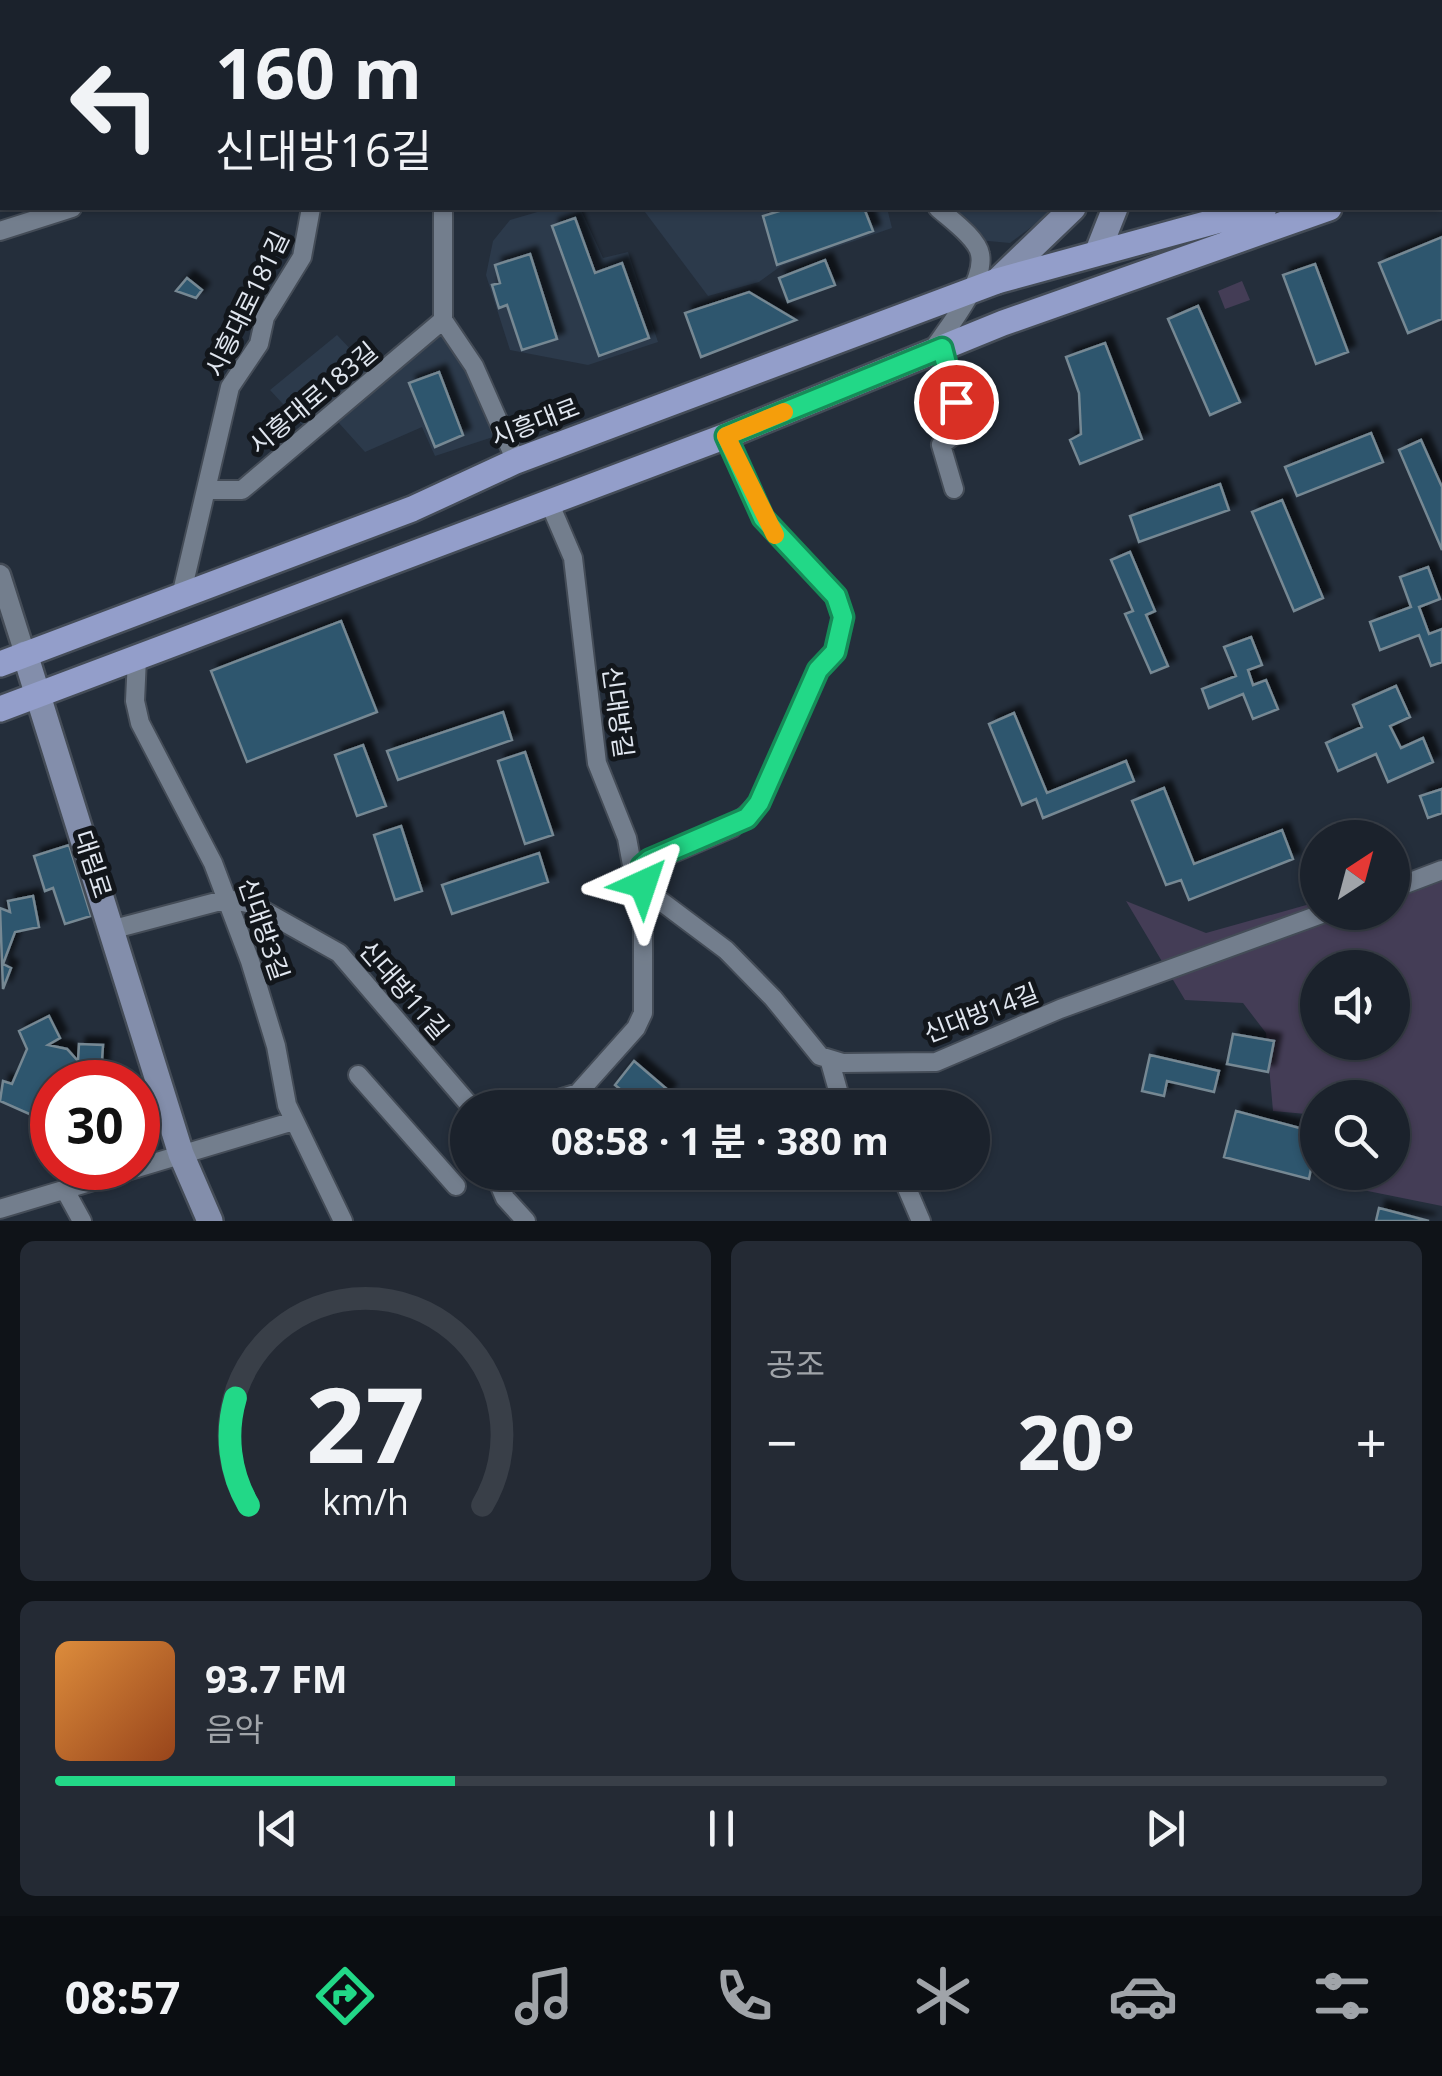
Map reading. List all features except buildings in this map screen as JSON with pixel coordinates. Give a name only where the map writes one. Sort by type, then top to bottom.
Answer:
[{"type":"main road","points":[[998,281],[1071,210]]},
{"type":"main road","points":[[1098,251],[1115,210]]},
{"type":"main road","name":"시흥대로","points":[[0,664],[412,509],[516,461],[998,281],[1256,210]]},
{"type":"main road","points":[[0,709],[726,436],[1080,296],[1324,210]]},
{"type":"main road","name":"대림로","points":[[25,654],[114,929],[180,1154],[210,1221]]},
{"type":"street","points":[[0,231],[29,214],[58,210]]},
{"type":"street","name":"시흥대로181길","points":[[181,596],[230,386],[260,344],[265,317],[302,257],[311,210]]},
{"type":"street","points":[[443,210],[442,320],[474,366],[516,461]]},
{"type":"street","points":[[940,210],[980,252],[970,292],[936,351],[962,429],[941,446],[954,489]]},
{"type":"street","points":[[1080,296],[1098,251]]},
{"type":"street","name":"시흥대로183길","points":[[207,490],[242,490],[442,320]]},
{"type":"street","points":[[726,436],[763,518],[836,596],[843,617],[835,652],[818,670],[759,803],[732,828],[649,860],[642,866],[642,900],[662,902],[726,950],[776,1001],[820,1056],[830,1062],[838,1090]]},
{"type":"street","name":"신대방길","points":[[549,502],[573,558],[597,763],[627,838],[642,900],[643,1013],[636,1028],[581,1090]]},
{"type":"street","name":"대림로","points":[[0,576],[25,654]]},
{"type":"street","name":"신대방3길","points":[[136,658],[135,701],[140,723],[228,899],[276,1046],[294,1120],[344,1221]]},
{"type":"street","points":[[1410,882],[1442,870]]},
{"type":"street","points":[[114,929],[228,899]]},
{"type":"street","name":"신대방11길","points":[[228,899],[252,904],[340,953],[457,1090]]},
{"type":"street","name":"신대방14길","points":[[830,1062],[936,1062],[1077,1003],[1300,922]]},
{"type":"street","points":[[358,1076],[450,1179]]},
{"type":"street","points":[[160,1160],[294,1120]]},
{"type":"street","points":[[0,1209],[65,1190],[82,1221]]},
{"type":"street","points":[[502,1190],[526,1221]]},
{"type":"street","points":[[908,1190],[922,1221]]},
{"type":"shaded area","points":[[544,210],[581,210],[603,258],[628,252],[658,342],[588,365],[510,350],[486,275],[493,241],[510,220]]},
{"type":"shaded area","points":[[644,210],[888,210],[892,228],[781,266],[759,282],[708,296]]},
{"type":"shaded area","points":[[942,210],[1054,210],[1010,243],[967,239]]},
{"type":"shaded area","points":[[1242,281],[1250,300],[1225,309],[1218,291]]},
{"type":"shaded area","points":[[438,331],[468,368],[499,435],[435,456],[422,427],[365,452],[330,413],[308,431],[270,390],[337,335],[379,379]]},
{"type":"shaded area","points":[[1442,865],[1442,1206],[1363,1190],[1410,1190],[1410,1080],[1300,1080],[1300,1113],[1273,1111],[1266,1033],[1243,1003],[1185,1000],[1126,901],[1206,933],[1300,907],[1300,930],[1410,930],[1410,875]]},
{"type":"slow traffic","points":[[775,535],[763,518],[726,436],[784,412]]},
{"type":"route","points":[[643,884],[642,866],[649,860],[732,828],[759,803],[818,670],[835,652],[843,617],[836,596],[763,518],[726,436],[942,348],[956,402]]}]
